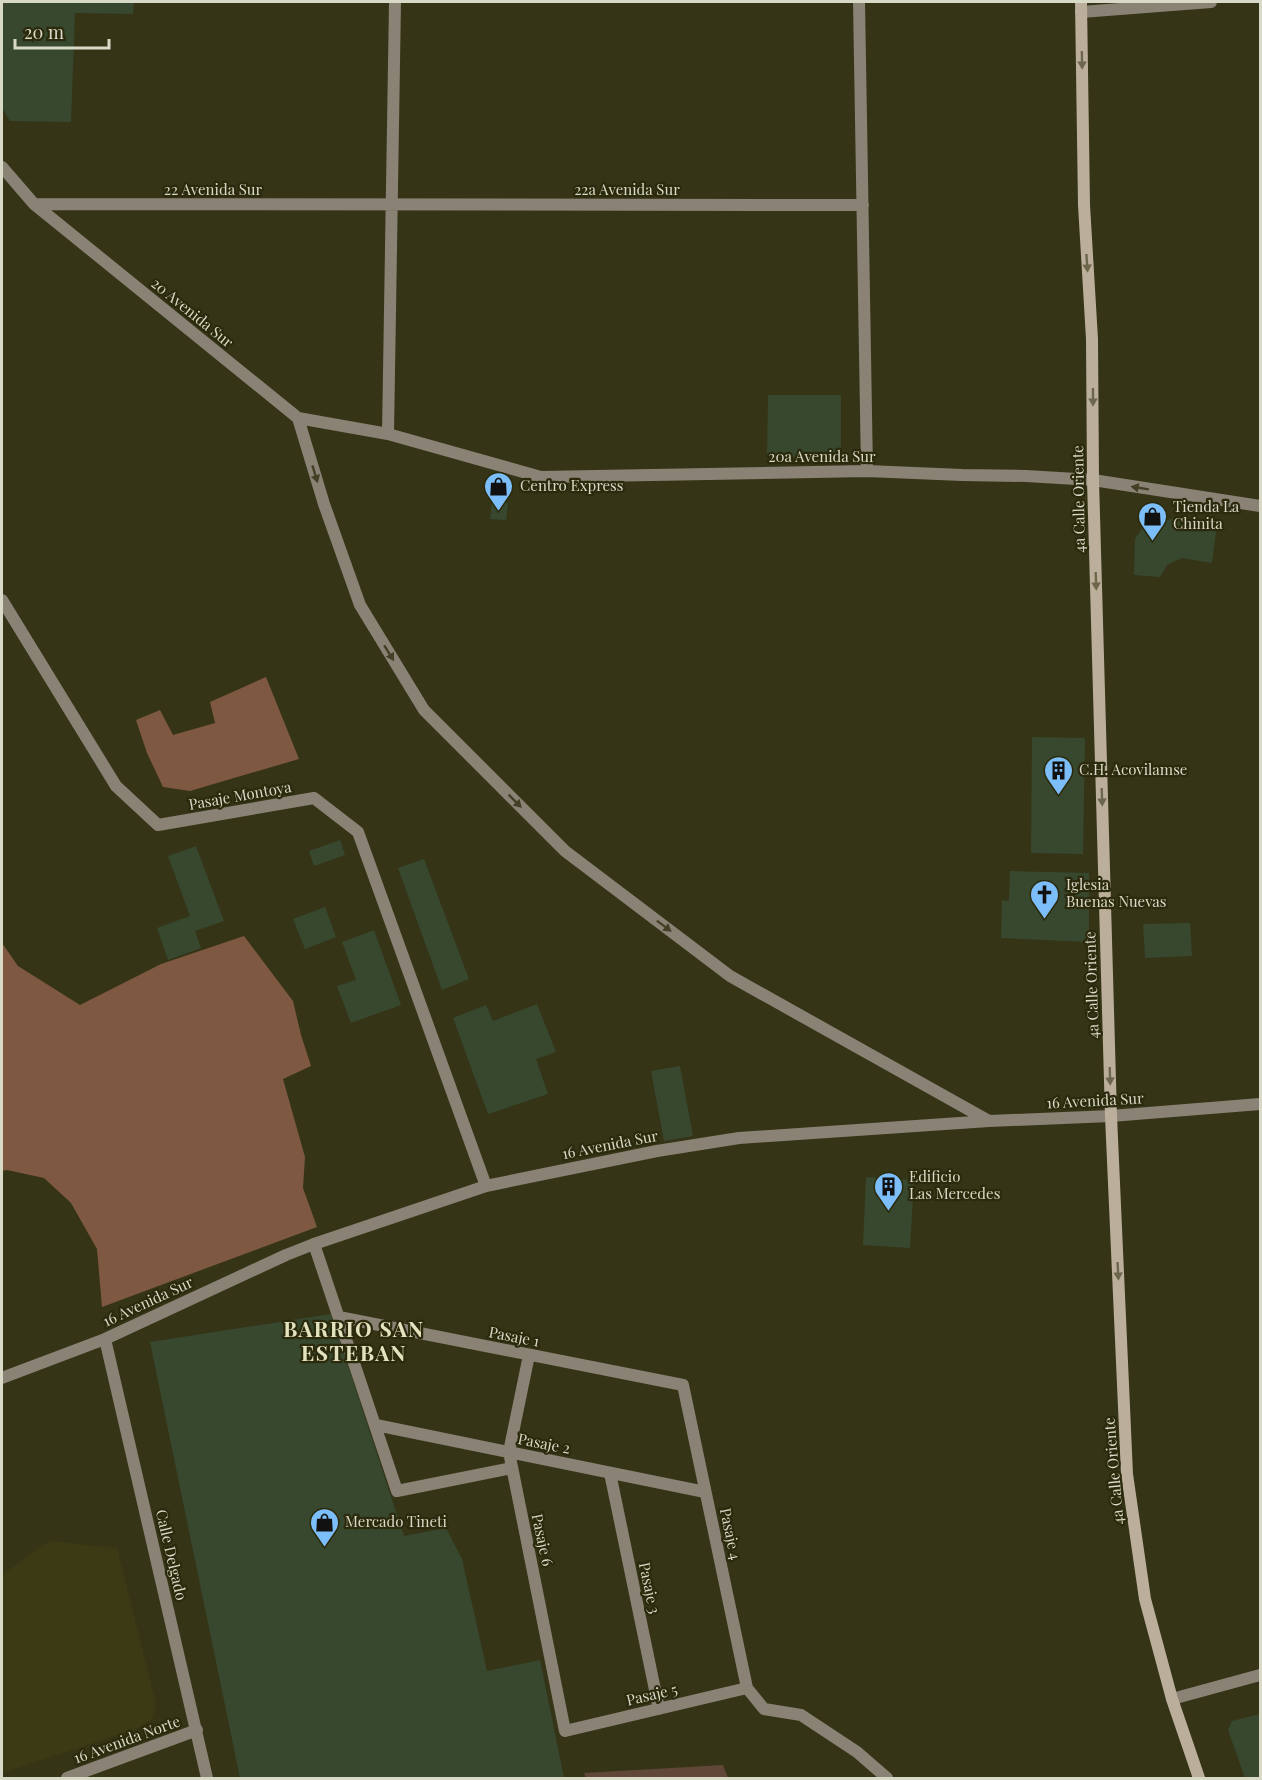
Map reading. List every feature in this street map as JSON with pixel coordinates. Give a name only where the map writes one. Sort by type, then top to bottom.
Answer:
[{"type":"street","points":[[388,434],[395,2]]},
{"type":"street","points":[[859,2],[867,471]]},
{"type":"street","points":[[1081,7],[1211,2]]},
{"type":"street","name":"4a Calle Oriente","points":[[1081,7],[1084,205],[1092,339],[1093,480],[1111,1116],[1127,1474],[1145,1599],[1172,1699],[1199,1779]]},
{"type":"street","name":"20 Avenida Sur","points":[[2,167],[34,204],[298,418],[388,434]]},
{"type":"street","name":"22 Avenida Sur","points":[[34,204],[392,205]]},
{"type":"street","name":"22a Avenida Sur","points":[[392,205],[863,206]]},
{"type":"street","points":[[298,418],[324,504],[360,605],[424,710],[565,851],[730,976],[989,1121]]},
{"type":"street","name":"20a Avenida Sur","points":[[388,434],[541,477],[867,471],[1026,476],[1093,480],[1260,506]]},
{"type":"street","name":"Pasaje Montoya","points":[[2,600],[116,786],[158,825],[314,798],[358,832],[486,1186]]},
{"type":"street","name":"16 Avenida Sur","points":[[2,1378],[105,1339],[315,1244],[486,1186],[657,1151],[739,1138],[989,1121],[1111,1116],[1260,1104]]},
{"type":"street","points":[[315,1244],[397,1491],[512,1468]]},
{"type":"street","name":"Pasaje 1","points":[[339,1317],[683,1385]]},
{"type":"street","name":"Calle Delgado","points":[[105,1339],[207,1779]]},
{"type":"street","name":"Pasaje 6","points":[[530,1355],[509,1452],[565,1731]]},
{"type":"street","name":"Pasaje 4","points":[[683,1385],[747,1688]]},
{"type":"street","name":"Pasaje 2","points":[[376,1425],[705,1492]]},
{"type":"street","name":"Pasaje 3","points":[[610,1473],[659,1709]]},
{"type":"street","points":[[1172,1699],[1260,1675]]},
{"type":"street","points":[[747,1688],[764,1708],[801,1715],[857,1752],[887,1779]]},
{"type":"street","name":"Pasaje 5","points":[[565,1731],[747,1688]]},
{"type":"street","name":"16 Avenida Norte","points":[[67,1779],[197,1730]]},
{"type":"shaded area","points":[[266,677],[299,759],[190,791],[163,787],[147,753],[136,720],[160,710],[173,735],[215,723],[210,702]]},
{"type":"shaded area","points":[[244,936],[293,1001],[311,1066],[283,1079],[305,1157],[303,1188],[317,1227],[102,1307],[97,1249],[71,1203],[44,1178],[7,1170],[2,1171],[2,943],[18,966],[80,1005],[161,964]]},
{"type":"shaded area","points":[[49,1541],[117,1548],[155,1700],[155,1710],[153,1718],[139,1728],[2,1773],[2,1575]]},
{"type":"shaded area","points":[[723,1765],[728,1778],[586,1778],[584,1773]]},
{"type":"building","points":[[2,2],[134,2],[133,14],[75,13],[71,122],[10,121],[2,108]]},
{"type":"building","points":[[768,395],[841,395],[841,457],[767,457]]},
{"type":"building","name":"Centro Express","points":[[492,502],[508,503],[506,520],[490,519]]},
{"type":"building","points":[[1178,517],[1217,523],[1212,563],[1182,558],[1167,565],[1160,577],[1134,575],[1135,539],[1143,527]]},
{"type":"building","name":"C.H. Acovilamse","points":[[1032,737],[1085,738],[1083,854],[1031,853]]},
{"type":"building","points":[[340,840],[345,855],[314,866],[309,851]]},
{"type":"building","points":[[196,846],[224,921],[195,931],[201,948],[168,960],[157,928],[190,916],[168,856]]},
{"type":"building","points":[[424,859],[469,979],[442,990],[398,868]]},
{"type":"building","points":[[1010,871],[1089,873],[1089,942],[1001,938],[1002,900],[1009,901]]},
{"type":"building","points":[[325,907],[336,937],[305,949],[293,919]]},
{"type":"building","points":[[1190,923],[1192,956],[1145,958],[1143,924]]},
{"type":"building","points":[[374,930],[401,1005],[351,1023],[337,986],[356,980],[342,942]]},
{"type":"building","points":[[537,1004],[556,1052],[536,1059],[548,1094],[488,1114],[453,1018],[486,1005],[493,1021]]},
{"type":"building","points":[[680,1066],[693,1136],[664,1141],[651,1071]]},
{"type":"building","name":"Edificio Las Mercedes","points":[[866,1177],[914,1180],[910,1248],[863,1245]]},
{"type":"building","name":"Mercado Tineti","points":[[331,1314],[404,1536],[446,1528],[462,1559],[487,1671],[540,1660],[564,1778],[240,1778],[150,1342]]},
{"type":"building","points":[[1260,1714],[1260,1778],[1245,1778],[1228,1730],[1232,1721]]},
{"type":"place","name":"Centro Express","points":[[499,512]]},
{"type":"place","name":"Tienda La Chinita","points":[[1152,542]]},
{"type":"place","name":"C.H. Acovilamse","points":[[1058,796]]},
{"type":"place","name":"Iglesia Buenas Nuevas","points":[[1045,920]]},
{"type":"place","name":"Edificio Las Mercedes","points":[[888,1212]]},
{"type":"place","name":"Mercado Tineti","points":[[324,1548]]},
{"type":"district","name":"BARRIO SAN ESTEBAN","points":[[354,1342]]}]
